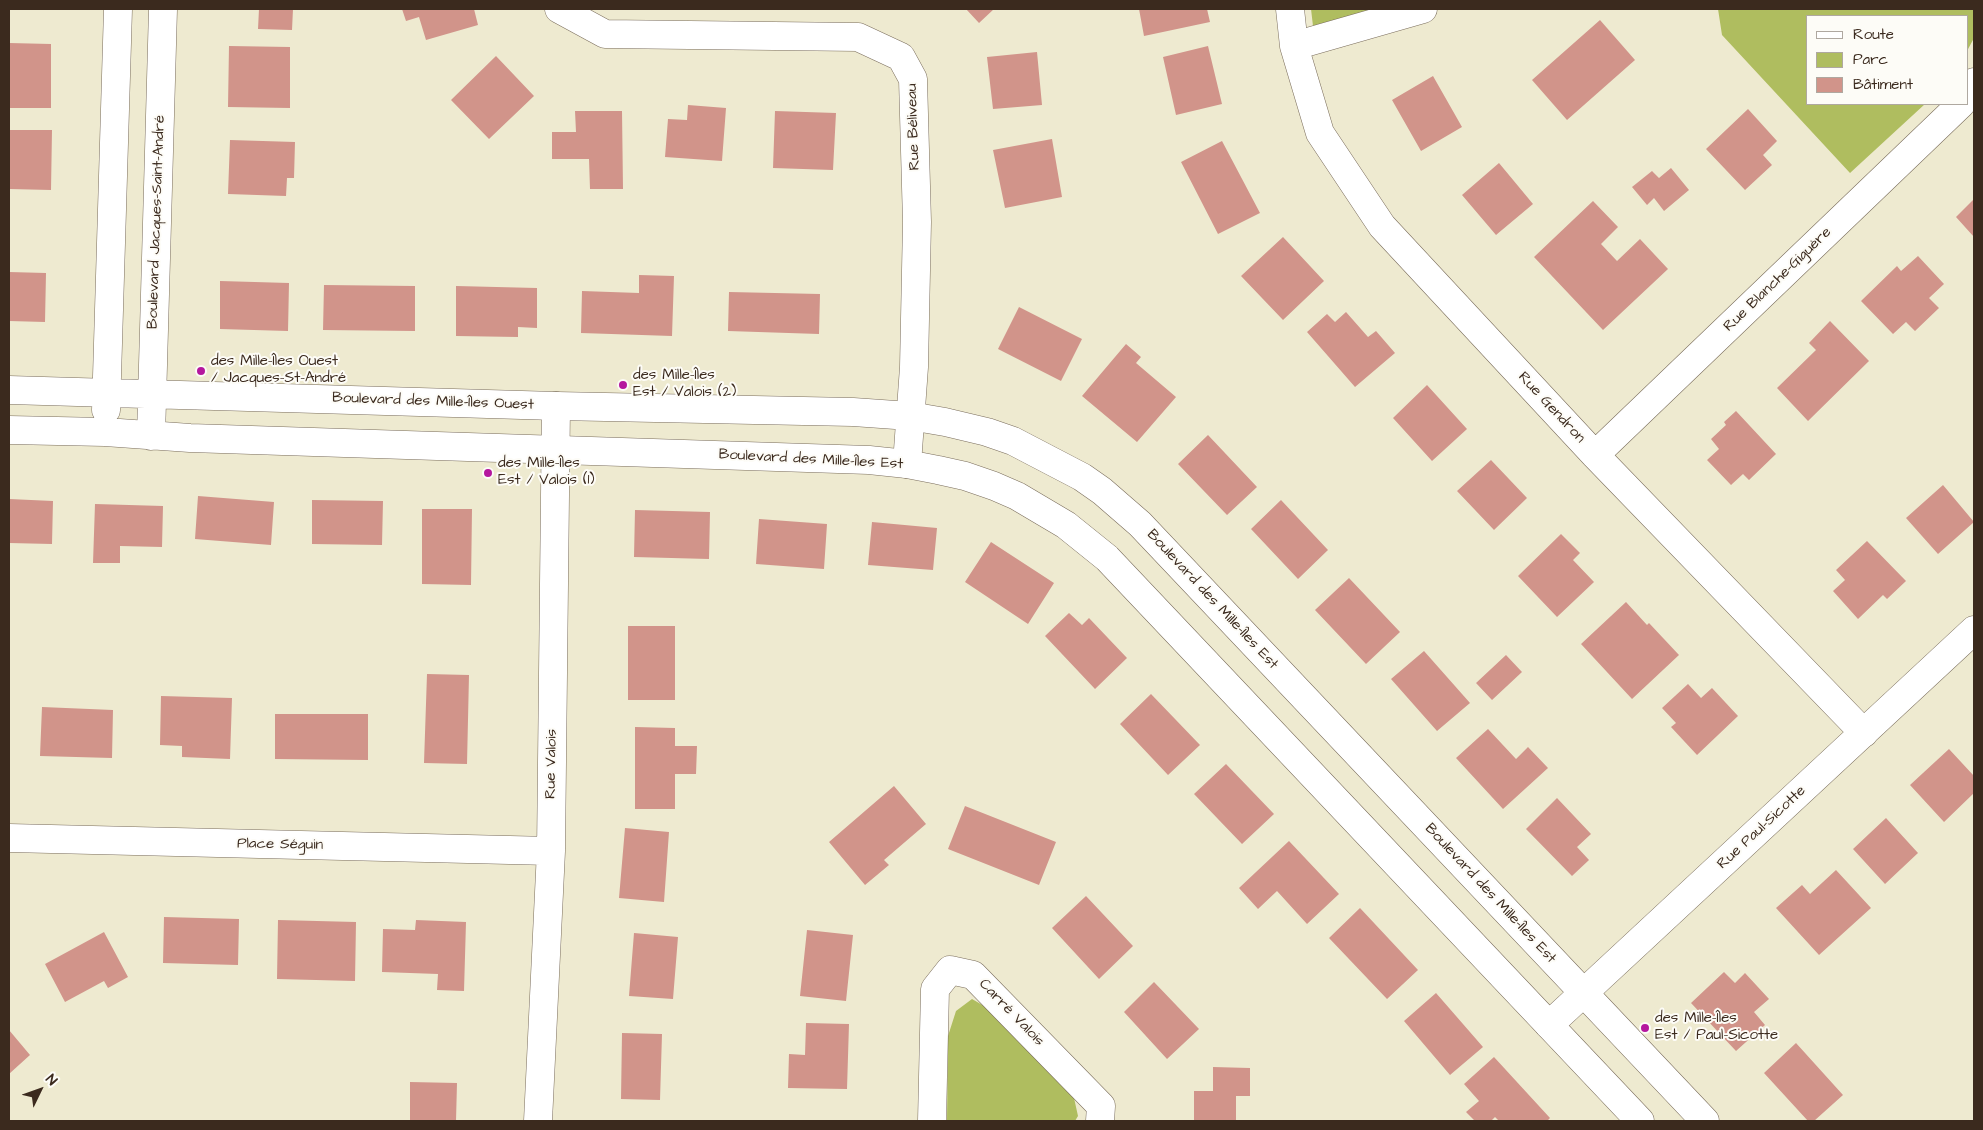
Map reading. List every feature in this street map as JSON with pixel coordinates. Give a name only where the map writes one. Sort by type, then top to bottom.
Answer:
[{"type":"street","points":[[105,432],[118,9]]},
{"type":"street","name":"Boulevard Jacques-Saint-André","points":[[151,436],[163,9]]},
{"type":"street","name":"Rue Béliveau","points":[[559,9],[605,34],[858,38],[901,57],[913,79],[917,222],[907,464]]},
{"type":"street","name":"Rue Gendron","points":[[1290,9],[1294,46],[1320,133],[1382,226],[1595,455],[1864,733]]},
{"type":"street","points":[[1294,46],[1423,9]]},
{"type":"street","points":[[1968,94],[1974,82]]},
{"type":"street","name":"Rue Blanche-Giguère","points":[[1595,455],[1960,105]]},
{"type":"street","name":"Boulevard des Mille-Îles Ouest","points":[[9,390],[556,406]]},
{"type":"street","name":"Boulevard des Mille-Îles Est","points":[[556,406],[853,412],[910,416],[960,425],[1013,441],[1038,452],[1082,477],[1129,514],[1160,544],[1705,1121]]},
{"type":"street","name":"Rue Valois","points":[[538,1121],[551,851],[556,406]]},
{"type":"street","points":[[9,430],[105,432],[151,436],[554,451]]},
{"type":"street","name":"Boulevard des Mille-Îles Est","points":[[554,451],[816,458],[907,464],[966,476],[994,486],[1043,510],[1086,540],[1107,558],[1640,1121]]},
{"type":"street","name":"Rue Paul-Sicotte","points":[[1549,1025],[1974,630]]},
{"type":"street","name":"Place Séguin","points":[[9,838],[551,851]]},
{"type":"street","name":"Carré Valois","points":[[932,1121],[935,989],[950,970],[973,974],[1101,1106],[1100,1121]]},
{"type":"green space","points":[[1311,9],[1376,9],[1313,26]]},
{"type":"green space","points":[[1718,9],[1974,9],[1974,38],[1968,49],[1968,15],[1806,15],[1806,105],[1924,105],[1850,173],[1722,35]]},
{"type":"green space","points":[[972,999],[991,1010],[1074,1098],[1078,1116],[1075,1121],[947,1121],[948,1036],[956,1011]]},
{"type":"building","points":[[259,9],[293,9],[292,30],[258,29]]},
{"type":"building","points":[[402,9],[474,9],[478,25],[426,40],[419,17],[406,21]]},
{"type":"building","points":[[966,9],[994,9],[979,23]]},
{"type":"building","points":[[1139,9],[1207,9],[1210,22],[1144,36]]},
{"type":"building","points":[[1600,20],[1635,60],[1567,120],[1532,80]]},
{"type":"building","points":[[9,43],[51,44],[51,108],[9,108]]},
{"type":"building","points":[[229,46],[290,47],[290,108],[228,107]]},
{"type":"building","points":[[1208,46],[1222,104],[1176,115],[1163,57]]},
{"type":"building","points":[[1037,52],[1042,105],[993,109],[987,57]]},
{"type":"building","points":[[496,56],[534,96],[489,139],[451,100]]},
{"type":"building","points":[[1433,76],[1462,127],[1421,151],[1392,100]]},
{"type":"building","points":[[688,105],[726,108],[722,161],[665,157],[668,119],[687,120]]},
{"type":"building","points":[[1748,109],[1777,141],[1763,155],[1772,165],[1745,190],[1706,149]]},
{"type":"building","points":[[575,111],[622,111],[623,189],[590,189],[589,159],[552,159],[552,132],[576,132]]},
{"type":"building","points":[[775,111],[836,113],[833,170],[773,168]]},
{"type":"building","points":[[9,130],[52,130],[51,190],[9,189]]},
{"type":"building","points":[[1052,139],[1062,197],[1005,208],[993,150]]},
{"type":"building","points":[[230,140],[295,142],[294,178],[287,178],[286,196],[228,194]]},
{"type":"building","points":[[1222,141],[1260,213],[1218,234],[1181,162]]},
{"type":"building","points":[[1499,163],[1533,204],[1496,235],[1462,195]]},
{"type":"building","points":[[1671,168],[1689,190],[1664,211],[1654,198],[1647,205],[1632,187],[1652,171],[1659,178]]},
{"type":"building","points":[[1974,199],[1974,237],[1956,217]]},
{"type":"building","points":[[1593,201],[1618,227],[1601,244],[1617,261],[1640,239],[1668,269],[1603,330],[1534,257]]},
{"type":"building","points":[[1283,237],[1324,281],[1283,320],[1241,276]]},
{"type":"building","points":[[1918,256],[1944,284],[1929,298],[1939,308],[1915,331],[1906,322],[1893,334],[1861,301],[1897,266],[1901,271]]},
{"type":"building","points":[[9,272],[46,273],[45,322],[9,321]]},
{"type":"building","points":[[639,275],[674,276],[672,336],[581,333],[582,291],[639,293]]},
{"type":"building","points":[[220,281],[289,283],[288,331],[220,329]]},
{"type":"building","points":[[324,285],[415,286],[415,331],[323,330]]},
{"type":"building","points":[[456,286],[537,288],[537,328],[518,327],[518,337],[456,336]]},
{"type":"building","points":[[729,292],[820,294],[819,334],[728,331]]},
{"type":"building","points":[[1019,307],[1082,339],[1061,381],[998,349]]},
{"type":"building","points":[[1346,312],[1368,337],[1376,331],[1395,353],[1355,387],[1307,332],[1327,314],[1335,322]]},
{"type":"building","points":[[1830,321],[1869,361],[1808,421],[1777,388],[1816,350],[1809,343]]},
{"type":"building","points":[[1126,344],[1141,357],[1136,363],[1176,397],[1137,442],[1082,396]]},
{"type":"building","points":[[1427,385],[1467,429],[1432,461],[1393,418]]},
{"type":"building","points":[[1736,411],[1776,454],[1749,480],[1743,474],[1731,485],[1707,460],[1719,449],[1711,439],[1726,425],[1724,422]]},
{"type":"building","points":[[1208,435],[1257,487],[1227,515],[1178,464]]},
{"type":"building","points":[[1491,460],[1527,498],[1494,530],[1457,491]]},
{"type":"building","points":[[1943,485],[1974,522],[1938,554],[1906,518]]},
{"type":"building","points":[[198,496],[274,502],[271,545],[195,539]]},
{"type":"building","points":[[9,499],[53,501],[52,544],[9,543]]},
{"type":"building","points":[[312,500],[383,501],[382,545],[312,544]]},
{"type":"building","points":[[1281,500],[1328,550],[1298,579],[1251,529]]},
{"type":"building","points":[[95,504],[163,506],[162,547],[120,546],[120,563],[93,563]]},
{"type":"building","points":[[422,509],[472,509],[471,585],[422,584]]},
{"type":"building","points":[[635,510],[710,512],[709,559],[634,557]]},
{"type":"building","points":[[759,519],[827,524],[824,569],[756,564]]},
{"type":"building","points":[[872,522],[937,528],[933,570],[868,565]]},
{"type":"building","points":[[1561,534],[1580,553],[1573,560],[1594,582],[1557,617],[1518,576]]},
{"type":"building","points":[[1867,541],[1906,581],[1887,599],[1883,595],[1858,619],[1833,591],[1845,580],[1836,570]]},
{"type":"building","points":[[991,542],[1054,583],[1028,624],[965,582]]},
{"type":"building","points":[[1349,578],[1400,632],[1366,664],[1315,610]]},
{"type":"building","points":[[1626,602],[1679,655],[1632,699],[1581,644]]},
{"type":"building","points":[[1069,613],[1082,625],[1089,618],[1127,658],[1095,689],[1045,636]]},
{"type":"building","points":[[628,626],[675,626],[675,700],[628,700]]},
{"type":"building","points":[[1424,651],[1470,703],[1437,731],[1391,679]]},
{"type":"building","points":[[1506,655],[1522,672],[1492,700],[1476,683]]},
{"type":"building","points":[[427,674],[469,675],[467,764],[424,763]]},
{"type":"building","points":[[1688,684],[1701,698],[1712,688],[1738,716],[1697,755],[1671,727],[1676,723],[1662,708]]},
{"type":"building","points":[[1151,694],[1200,745],[1168,775],[1120,724]]},
{"type":"building","points":[[161,696],[232,698],[230,759],[182,757],[182,746],[160,745]]},
{"type":"building","points":[[42,707],[113,710],[112,758],[40,756]]},
{"type":"building","points":[[275,714],[368,714],[368,760],[275,759]]},
{"type":"building","points":[[635,727],[675,728],[675,746],[697,746],[696,774],[675,774],[675,809],[635,809]]},
{"type":"building","points":[[1488,729],[1516,759],[1528,747],[1548,768],[1503,809],[1456,758]]},
{"type":"building","points":[[1949,749],[1974,776],[1974,793],[1944,822],[1910,785]]},
{"type":"building","points":[[1226,764],[1274,814],[1242,844],[1194,794]]},
{"type":"building","points":[[894,786],[926,824],[884,860],[889,865],[865,885],[829,842]]},
{"type":"building","points":[[1557,798],[1591,834],[1577,847],[1589,860],[1572,876],[1526,829]]},
{"type":"building","points":[[965,806],[1056,842],[1039,885],[948,849]]},
{"type":"building","points":[[1886,818],[1918,853],[1885,884],[1853,849]]},
{"type":"building","points":[[625,828],[669,832],[664,902],[619,898]]},
{"type":"building","points":[[1289,841],[1339,894],[1307,924],[1277,891],[1258,909],[1239,888]]},
{"type":"building","points":[[1836,870],[1871,908],[1819,955],[1776,908],[1802,885],[1810,894]]},
{"type":"building","points":[[1086,896],[1133,946],[1099,979],[1052,928]]},
{"type":"building","points":[[1360,908],[1418,970],[1387,999],[1329,938]]},
{"type":"building","points":[[164,917],[239,919],[238,965],[163,963]]},
{"type":"building","points":[[278,920],[356,922],[355,981],[277,979]]},
{"type":"building","points":[[416,920],[466,922],[464,991],[437,990],[438,974],[382,972],[383,929],[415,930]]},
{"type":"building","points":[[807,930],[853,935],[846,1001],[800,996]]},
{"type":"building","points":[[104,932],[128,977],[108,988],[104,981],[65,1002],[45,964]]},
{"type":"building","points":[[634,933],[678,937],[673,999],[629,996]]},
{"type":"building","points":[[1724,972],[1735,983],[1745,973],[1769,999],[1754,1012],[1765,1025],[1736,1051],[1691,1003]]},
{"type":"building","points":[[1154,982],[1199,1029],[1167,1059],[1124,1012]]},
{"type":"building","points":[[1436,993],[1483,1047],[1450,1075],[1404,1021]]},
{"type":"building","points":[[806,1023],[849,1024],[847,1089],[788,1088],[789,1054],[805,1055]]},
{"type":"building","points":[[9,1030],[30,1055],[9,1074]]},
{"type":"building","points":[[622,1033],[662,1034],[660,1100],[621,1099]]},
{"type":"building","points":[[1796,1043],[1843,1095],[1814,1121],[1808,1121],[1764,1073]]},
{"type":"building","points":[[1494,1057],[1550,1118],[1547,1121],[1499,1121],[1495,1117],[1491,1121],[1475,1121],[1466,1112],[1479,1101],[1464,1084]]},
{"type":"building","points":[[1213,1067],[1250,1068],[1250,1096],[1236,1096],[1236,1121],[1194,1121],[1194,1091],[1213,1091]]},
{"type":"building","points":[[410,1082],[457,1083],[456,1121],[410,1121]]},
{"type":"place","name":"des Mille-Îles Ouest / Jacques-St-André","points":[[201,371]]},
{"type":"place","name":"des Mille-Îles Est / Valois (2)","points":[[623,385]]},
{"type":"place","name":"des Mille-Îles Est / Valois (1)","points":[[488,473]]},
{"type":"place","name":"des Mille-Îles Est / Paul-Sicotte","points":[[1645,1028]]}]
